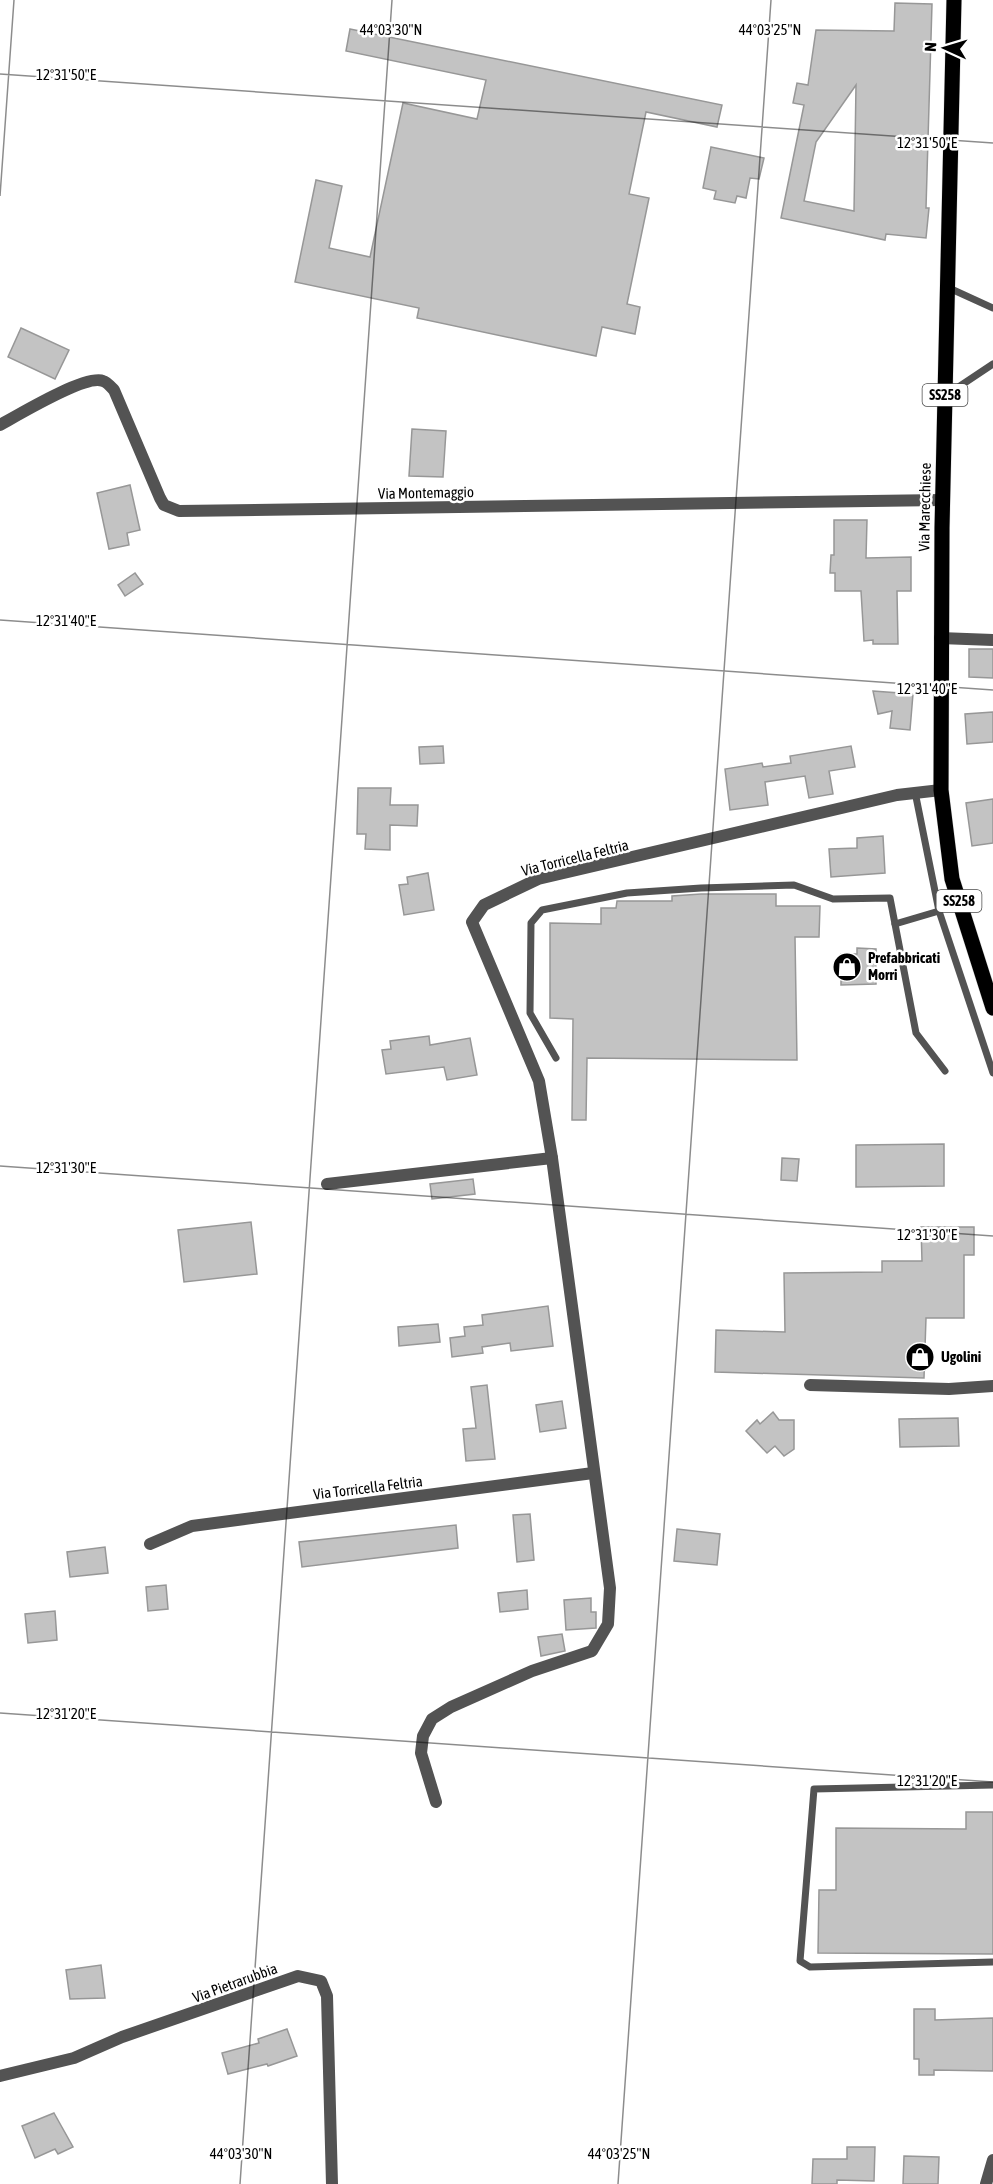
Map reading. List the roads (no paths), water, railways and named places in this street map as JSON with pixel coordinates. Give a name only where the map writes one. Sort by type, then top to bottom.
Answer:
[{"type":"main road","name":"Via Marecchiese","points":[[954,0],[942,500],[941,790],[952,879],[993,1008]]},
{"type":"street","name":"Via Montemaggio","points":[[0,424],[77,385],[91,380],[103,381],[114,390],[164,505],[179,511],[942,500]]},
{"type":"street","points":[[940,638],[993,640]]},
{"type":"street","name":"Via Torricella Feltria","points":[[436,1803],[421,1753],[423,1736],[432,1719],[451,1707],[532,1671],[592,1651],[608,1624],[610,1588],[552,1158],[539,1081],[472,922],[484,905],[538,879],[915,792],[941,790]]},
{"type":"street","points":[[327,1184],[552,1158]]},
{"type":"street","points":[[810,1385],[949,1389],[993,1386]]},
{"type":"street","name":"Via Torricella Feltria","points":[[150,1544],[192,1526],[593,1473]]},
{"type":"street","name":"Via Pietrarubbia","points":[[0,2076],[74,2058],[122,2037],[298,1976],[310,1977],[321,1981],[327,1996],[332,2184]]},
{"type":"street","points":[[986,2184],[993,2160]]},
{"type":"lane","points":[[948,287],[993,308]]},
{"type":"lane","points":[[945,396],[993,364]]},
{"type":"lane","points":[[915,792],[939,911],[993,1072]]},
{"type":"lane","points":[[556,1058],[530,1013],[531,923],[542,910],[627,893],[794,885],[833,899],[890,898],[916,1033],[945,1071]]},
{"type":"lane","points":[[895,924],[939,911]]},
{"type":"lane","points":[[993,1785],[814,1789],[800,1961],[810,1967],[993,1962]]},
{"type":"place","name":"Prefabbricati Morri","points":[[847,967]]},
{"type":"place","name":"Ugolini","points":[[920,1357]]}]
